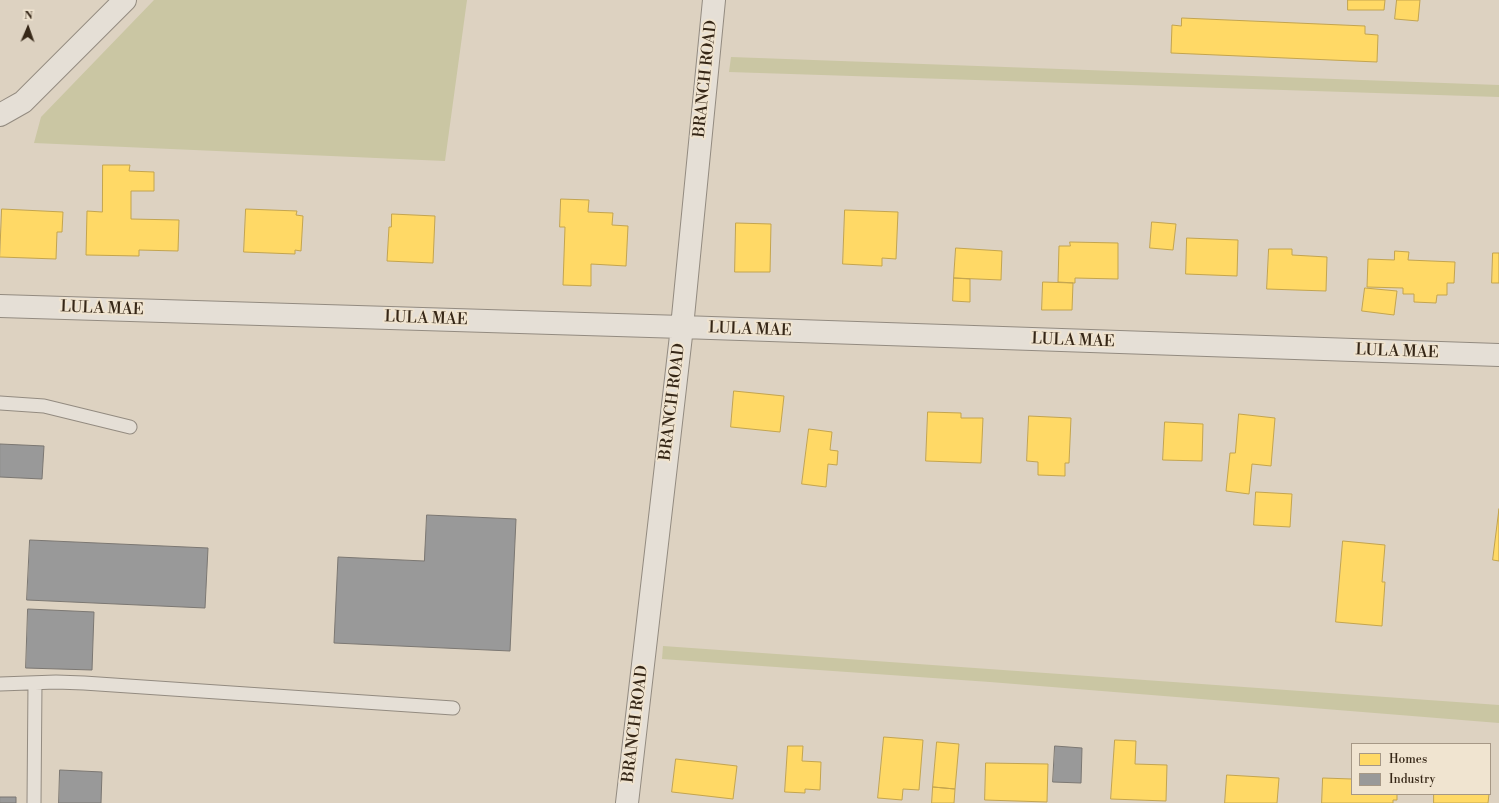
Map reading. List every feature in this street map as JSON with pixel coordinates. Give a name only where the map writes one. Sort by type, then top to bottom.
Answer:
[{"type":"street","points":[[0,115],[23,102],[125,0]]},
{"type":"street","name":"BRANCH ROAD","points":[[627,803],[682,327],[714,0]]},
{"type":"street","name":"LULA MAE","points":[[0,306],[682,327],[1499,355]]},
{"type":"lane","points":[[0,403],[44,406],[130,427]]},
{"type":"lane","points":[[34,803],[35,683]]},
{"type":"lane","points":[[0,684],[84,683],[453,708]]},
{"type":"shaded area","points":[[154,0],[467,0],[445,161],[34,143],[41,117]]},
{"type":"shaded area","points":[[731,57],[1499,85],[1499,97],[729,72]]},
{"type":"shaded area","points":[[663,646],[1499,705],[1499,723],[990,682],[662,659]]},
{"type":"building: Homes","points":[[1348,0],[1385,0],[1384,10],[1348,10]]},
{"type":"building: Homes","points":[[1397,0],[1420,0],[1418,21],[1395,19]]},
{"type":"building: Homes","points":[[1182,18],[1365,26],[1365,34],[1378,35],[1377,62],[1171,53],[1172,25],[1181,26]]},
{"type":"building: Homes","points":[[103,165],[130,165],[129,171],[154,172],[154,191],[131,191],[131,219],[179,220],[178,251],[139,250],[139,256],[86,255],[87,211],[102,212]]},
{"type":"building: Homes","points":[[561,199],[589,200],[588,212],[613,213],[612,225],[628,226],[626,266],[591,264],[591,286],[563,285],[565,227],[560,227]]},
{"type":"building: Homes","points":[[2,209],[63,212],[62,232],[57,232],[56,259],[0,257]]},
{"type":"building: Homes","points":[[246,209],[297,211],[296,215],[303,216],[301,251],[295,250],[295,254],[244,252]]},
{"type":"building: Homes","points":[[845,210],[898,212],[896,259],[882,258],[882,266],[843,264]]},
{"type":"building: Homes","points":[[392,214],[435,216],[433,263],[387,261],[389,227],[391,227]]},
{"type":"building: Homes","points":[[1152,222],[1176,224],[1173,250],[1150,248]]},
{"type":"building: Homes","points":[[736,223],[771,224],[770,272],[735,272]]},
{"type":"building: Homes","points":[[1187,238],[1238,240],[1237,276],[1186,274]]},
{"type":"building: Homes","points":[[1070,242],[1118,243],[1118,279],[1075,278],[1075,283],[1058,282],[1059,246],[1070,246]]},
{"type":"building: Homes","points":[[956,248],[1002,251],[1001,280],[954,278]]},
{"type":"building: Homes","points":[[1269,249],[1292,249],[1292,255],[1327,257],[1326,291],[1267,289]]},
{"type":"building: Homes","points":[[1395,251],[1409,252],[1408,260],[1455,262],[1454,283],[1447,283],[1447,295],[1437,295],[1436,303],[1414,302],[1414,294],[1403,294],[1403,288],[1367,287],[1368,259],[1394,260]]},
{"type":"building: Homes","points":[[1493,253],[1499,253],[1499,283],[1492,283]]},
{"type":"building: Homes","points":[[954,278],[970,279],[970,302],[953,301]]},
{"type":"building: Homes","points":[[1043,282],[1073,283],[1072,310],[1042,310]]},
{"type":"building: Homes","points":[[1365,288],[1397,291],[1394,315],[1362,311]]},
{"type":"building: Homes","points":[[734,391],[784,396],[780,432],[731,427]]},
{"type":"building: Homes","points":[[928,412],[961,413],[961,418],[983,418],[981,463],[926,461]]},
{"type":"building: Homes","points":[[1239,414],[1275,418],[1271,466],[1252,464],[1249,494],[1226,491],[1230,453],[1235,453]]},
{"type":"building: Homes","points":[[1029,416],[1071,418],[1069,463],[1065,463],[1065,476],[1038,475],[1038,462],[1027,461]]},
{"type":"building: Homes","points":[[1165,422],[1203,424],[1202,461],[1163,460]]},
{"type":"building: Homes","points":[[809,429],[832,432],[830,450],[838,451],[837,465],[828,464],[826,487],[802,484]]},
{"type":"building: Homes","points":[[1256,492],[1292,494],[1290,527],[1254,525]]},
{"type":"building: Homes","points":[[1499,509],[1499,561],[1493,560]]},
{"type":"building: Homes","points":[[1343,541],[1385,545],[1382,582],[1385,582],[1382,626],[1336,622]]},
{"type":"building: Homes","points":[[884,737],[923,740],[919,790],[903,789],[902,800],[878,798]]},
{"type":"building: Homes","points":[[1115,740],[1136,741],[1135,764],[1167,765],[1166,801],[1111,799]]},
{"type":"building: Homes","points":[[937,742],[959,744],[955,789],[933,787]]},
{"type":"building: Homes","points":[[788,746],[803,746],[802,761],[821,762],[820,790],[805,789],[805,793],[785,792]]},
{"type":"building: Homes","points":[[676,759],[737,766],[733,799],[672,792]]},
{"type":"building: Homes","points":[[986,763],[1048,764],[1047,802],[985,800]]},
{"type":"building: Homes","points":[[1227,775],[1279,778],[1277,803],[1225,803]]},
{"type":"building: Homes","points":[[1323,778],[1351,779],[1351,795],[1397,795],[1397,800],[1393,800],[1393,803],[1322,803]]},
{"type":"building: Homes","points":[[933,787],[955,789],[954,803],[932,803]]},
{"type":"building: Homes","points":[[1434,795],[1489,795],[1488,803],[1434,803]]},
{"type":"building: Industry","points":[[0,444],[44,446],[42,479],[0,477]]},
{"type":"building: Industry","points":[[427,515],[516,519],[510,651],[334,643],[338,557],[424,561]]},
{"type":"building: Industry","points":[[30,540],[208,548],[205,608],[27,600]]},
{"type":"building: Industry","points":[[28,609],[94,612],[92,670],[26,668]]},
{"type":"building: Industry","points":[[1055,746],[1082,748],[1081,783],[1053,782]]},
{"type":"building: Industry","points":[[60,770],[102,772],[101,803],[59,803]]},
{"type":"building: Industry","points":[[0,797],[16,797],[16,803],[0,803]]}]
